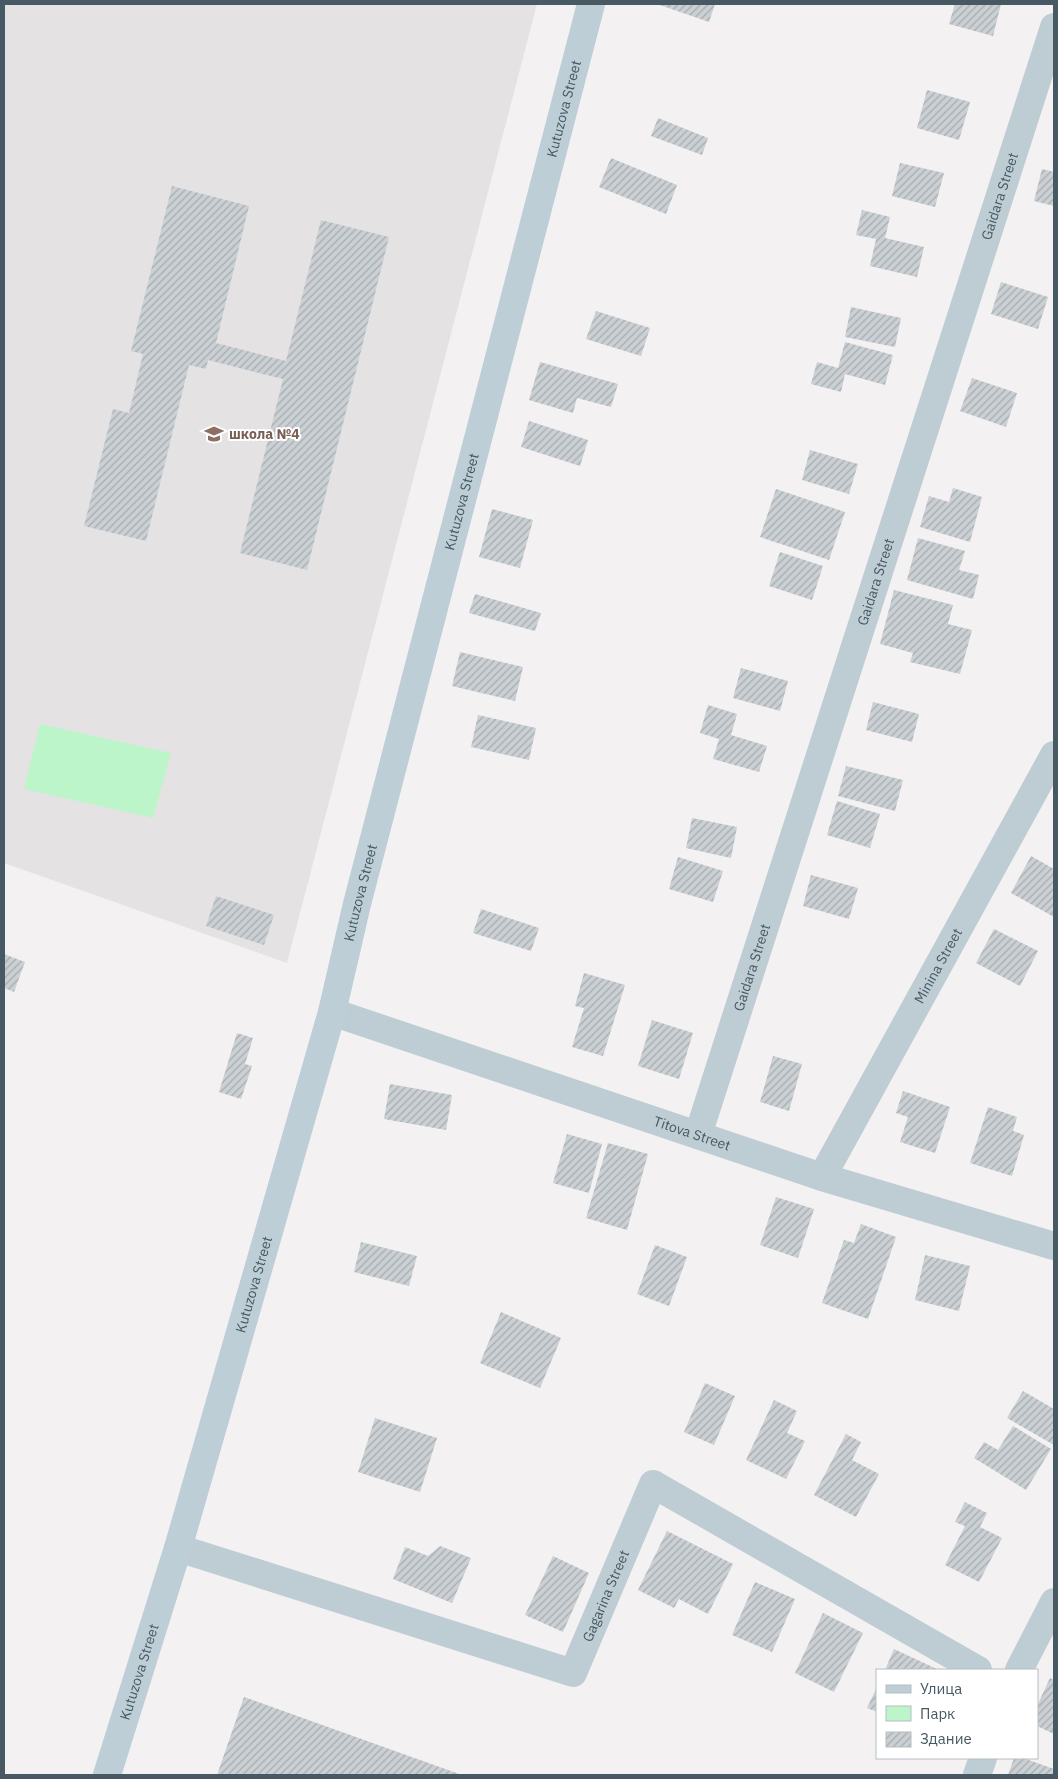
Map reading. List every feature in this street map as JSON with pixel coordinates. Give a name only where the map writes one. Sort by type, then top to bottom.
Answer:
[{"type":"main road","name":"Kutuzova Street","points":[[107,1775],[178,1548],[332,1012],[357,904],[591,4]]},
{"type":"street","name":"Gaidara Street","points":[[698,1135],[1054,28]]},
{"type":"street","name":"Minina Street","points":[[822,1177],[1054,755]]},
{"type":"street","name":"Titova Street","points":[[332,1012],[822,1177],[1054,1246]]},
{"type":"street","name":"Gagarina Street","points":[[178,1548],[573,1673],[653,1484],[976,1669]]},
{"type":"street","points":[[1020,1669],[1054,1602]]},
{"type":"street","points":[[977,1775],[983,1759]]},
{"type":"shaded area","name":"школа №4","points":[[4,4],[537,4],[287,963],[4,863]]},
{"type":"green space","points":[[40,724],[171,753],[153,818],[24,789]]},
{"type":"building","points":[[657,4],[715,4],[709,22]]},
{"type":"building","points":[[955,4],[1001,4],[993,36],[949,24]]},
{"type":"building","points":[[927,90],[970,102],[959,140],[917,128]]},
{"type":"building","points":[[658,118],[708,138],[702,155],[651,136]]},
{"type":"building","points":[[611,158],[677,185],[666,214],[599,187]]},
{"type":"building","points":[[900,163],[944,173],[935,207],[892,196]]},
{"type":"building","points":[[1042,169],[1054,172],[1054,206],[1034,201]]},
{"type":"building","points":[[172,186],[249,206],[216,343],[286,361],[321,220],[389,237],[307,570],[240,553],[283,379],[208,360],[206,369],[189,365],[146,541],[84,526],[113,409],[129,413],[143,354],[131,351]]},
{"type":"building","points":[[862,210],[890,217],[885,238],[924,247],[917,277],[870,266],[876,239],[856,235]]},
{"type":"building","points":[[1001,282],[1048,297],[1038,329],[991,314]]},
{"type":"building","points":[[851,307],[901,318],[895,347],[845,337]]},
{"type":"building","points":[[596,311],[650,328],[641,356],[586,339]]},
{"type":"building","points":[[845,342],[893,355],[885,385],[845,374],[841,392],[811,384],[817,362],[838,368]]},
{"type":"building","points":[[540,362],[618,384],[611,407],[577,398],[573,413],[529,400]]},
{"type":"building","points":[[972,378],[1017,393],[1006,427],[960,411]]},
{"type":"building","points":[[529,421],[588,440],[580,466],[521,447]]},
{"type":"building","points":[[810,450],[858,464],[849,494],[802,480]]},
{"type":"building","points":[[953,488],[982,497],[970,542],[920,527],[929,496],[949,502]]},
{"type":"building","points":[[776,489],[845,512],[829,560],[760,537]]},
{"type":"building","points":[[492,509],[533,520],[520,568],[479,557]]},
{"type":"building","points":[[918,538],[965,551],[959,570],[979,575],[973,599],[907,580]]},
{"type":"building","points":[[780,552],[823,566],[812,600],[769,586]]},
{"type":"building","points":[[894,590],[953,605],[948,624],[972,630],[960,674],[910,662],[913,653],[880,644]]},
{"type":"building","points":[[475,594],[541,613],[535,631],[469,613]]},
{"type":"building","points":[[460,652],[523,667],[515,701],[452,686]]},
{"type":"building","points":[[741,668],[788,681],[780,711],[733,698]]},
{"type":"building","points":[[873,702],[919,714],[912,742],[866,730]]},
{"type":"building","points":[[708,705],[737,714],[731,735],[767,746],[759,772],[713,759],[719,739],[700,733]]},
{"type":"building","points":[[478,715],[536,728],[529,760],[471,747]]},
{"type":"building","points":[[846,766],[903,780],[895,811],[838,796]]},
{"type":"building","points":[[837,801],[880,814],[870,848],[827,835]]},
{"type":"building","points":[[692,818],[737,827],[731,858],[686,848]]},
{"type":"building","points":[[1031,856],[1054,869],[1054,917],[1011,893]]},
{"type":"building","points":[[678,857],[723,871],[713,902],[669,889]]},
{"type":"building","points":[[811,875],[858,888],[849,919],[803,906]]},
{"type":"building","points":[[216,896],[274,915],[264,945],[206,926]]},
{"type":"building","points":[[481,909],[539,928],[531,951],[473,933]]},
{"type":"building","points":[[994,929],[1038,951],[1020,986],[976,963]]},
{"type":"building","points":[[4,954],[25,962],[14,992],[4,988]]},
{"type":"building","points":[[584,973],[625,985],[603,1056],[572,1047],[584,1008],[575,1006]]},
{"type":"building","points":[[652,1020],[693,1033],[679,1079],[638,1066]]},
{"type":"building","points":[[237,1033],[253,1038],[245,1064],[252,1066],[241,1099],[219,1092]]},
{"type":"building","points":[[773,1056],[802,1064],[789,1111],[760,1102]]},
{"type":"building","points":[[390,1084],[452,1095],[446,1130],[384,1119]]},
{"type":"building","points":[[903,1091],[950,1107],[935,1153],[900,1142],[908,1117],[896,1113]]},
{"type":"building","points":[[988,1107],[1017,1117],[1013,1131],[1024,1135],[1012,1176],[970,1163]]},
{"type":"building","points":[[567,1134],[602,1144],[589,1193],[553,1183]]},
{"type":"building","points":[[608,1143],[648,1154],[627,1230],[586,1218]]},
{"type":"building","points":[[776,1197],[814,1209],[798,1258],[760,1245]]},
{"type":"building","points":[[861,1224],[896,1237],[868,1319],[822,1303],[844,1240],[854,1243]]},
{"type":"building","points":[[361,1242],[417,1256],[409,1286],[354,1272]]},
{"type":"building","points":[[655,1245],[687,1257],[669,1306],[637,1294]]},
{"type":"building","points":[[925,1255],[970,1266],[959,1311],[915,1300]]},
{"type":"building","points":[[501,1312],[561,1338],[540,1388],[480,1363]]},
{"type":"building","points":[[705,1383],[735,1396],[714,1445],[684,1432]]},
{"type":"building","points":[[1023,1391],[1054,1409],[1054,1445],[1007,1418]]},
{"type":"building","points":[[774,1400],[797,1411],[787,1433],[805,1441],[786,1479],[746,1460]]},
{"type":"building","points":[[375,1418],[437,1438],[420,1492],[358,1472]]},
{"type":"building","points":[[1013,1426],[1051,1449],[1026,1490],[974,1458],[984,1442],[998,1450]]},
{"type":"building","points":[[846,1434],[861,1442],[852,1460],[879,1474],[856,1517],[814,1495]]},
{"type":"building","points":[[965,1502],[987,1513],[980,1527],[1002,1538],[979,1582],[945,1565],[965,1526],[955,1522]]},
{"type":"building","points":[[667,1531],[733,1564],[708,1614],[679,1599],[674,1608],[638,1590]]},
{"type":"building","points":[[440,1546],[471,1558],[452,1603],[393,1579],[405,1547],[428,1556]]},
{"type":"building","points":[[553,1556],[589,1573],[563,1632],[525,1615]]},
{"type":"building","points":[[755,1582],[795,1599],[772,1652],[732,1635]]},
{"type":"building","points":[[823,1613],[863,1633],[834,1692],[795,1673]]},
{"type":"building","points":[[894,1649],[937,1669],[885,1669]]},
{"type":"building","points":[[1050,1678],[1054,1680],[1054,1734],[1038,1726],[1038,1704]]},
{"type":"building","points":[[876,1689],[876,1712],[867,1708]]},
{"type":"building","points":[[244,1697],[462,1775],[217,1775]]},
{"type":"building","points":[[1014,1759],[1026,1759],[1054,1769],[1054,1775],[1008,1775]]},
{"type":"place","name":"школа №4","points":[[214,434]]}]
